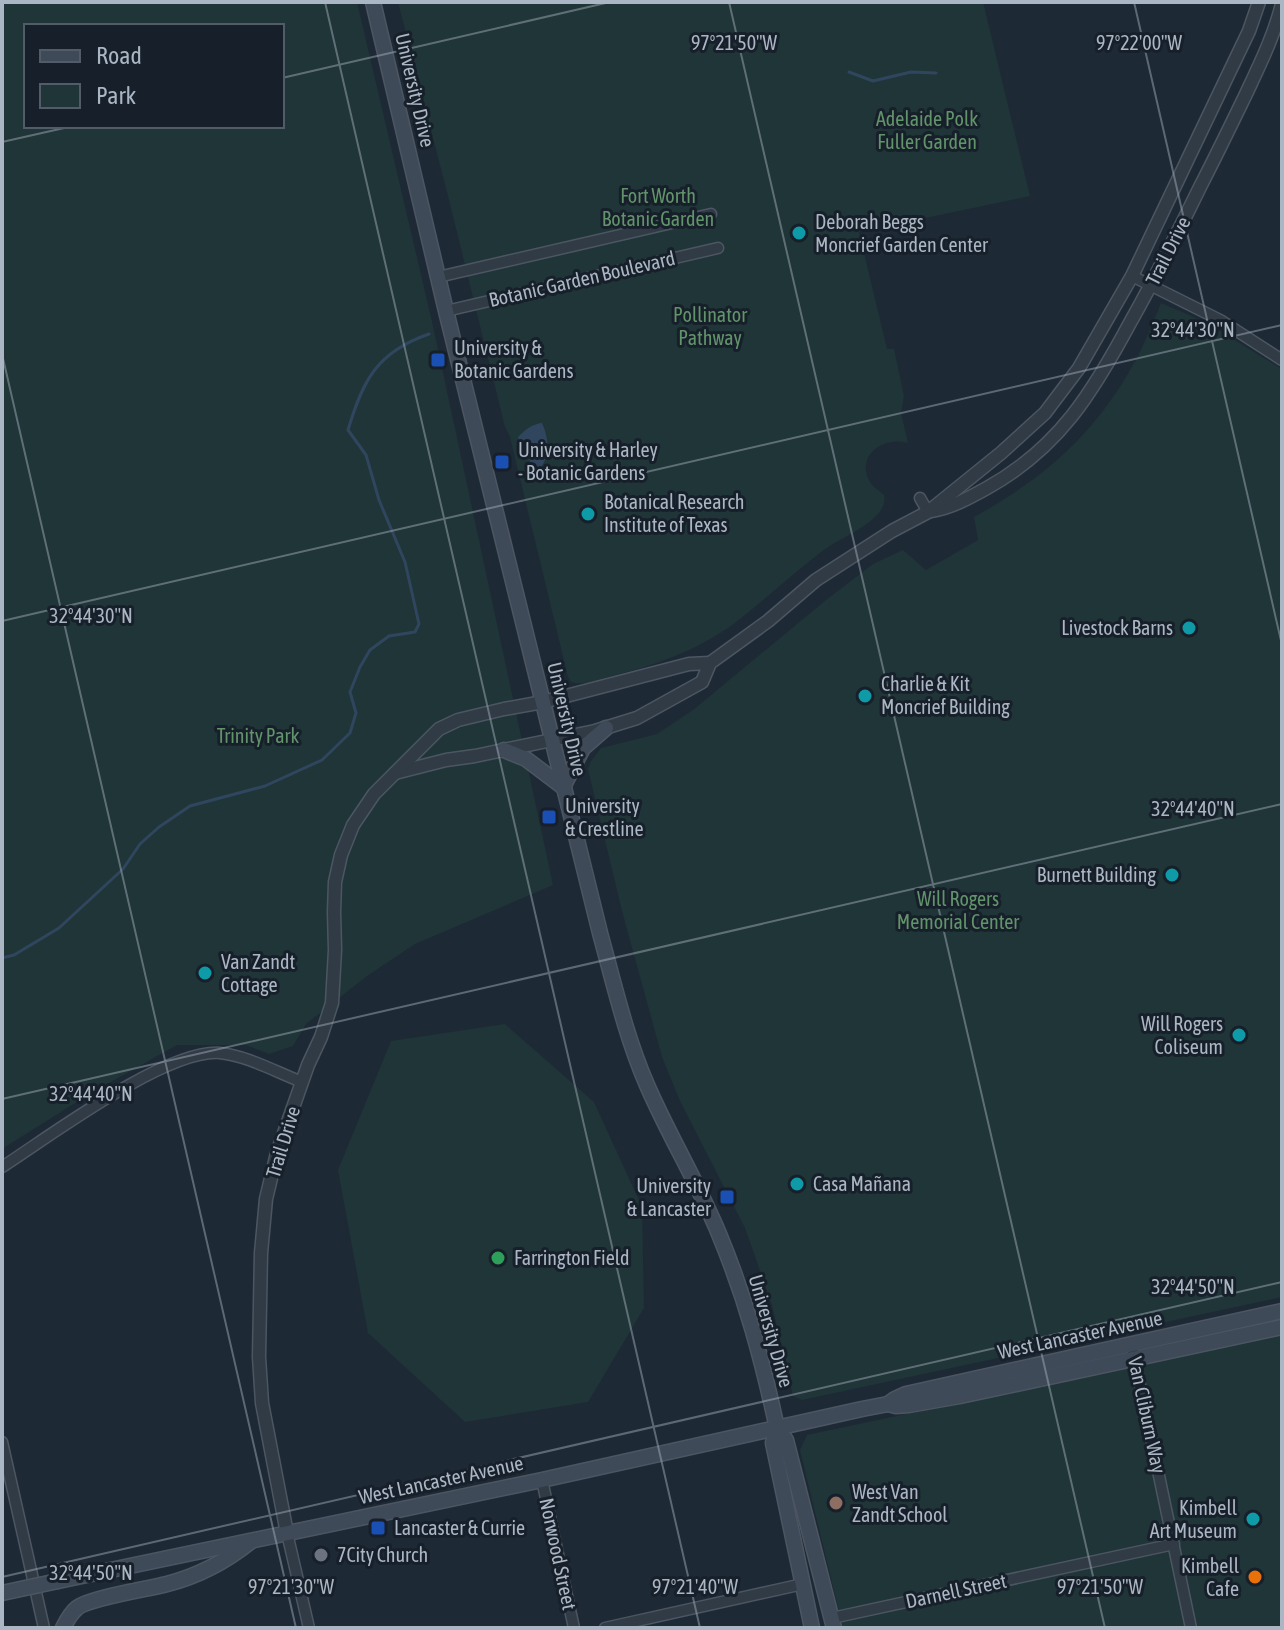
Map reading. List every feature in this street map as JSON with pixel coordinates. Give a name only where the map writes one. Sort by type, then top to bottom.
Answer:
[{"type":"main road","name":"University Drive","points":[[373,2],[563,787],[626,1030],[646,1084],[718,1232],[745,1303],[763,1362],[777,1428],[786,1440],[833,1623]]},
{"type":"main road","points":[[504,750],[526,759],[563,787],[583,748],[606,728]]},
{"type":"main road","name":"West Lancaster Avenue","points":[[2,1593],[888,1404],[896,1406],[960,1396],[1282,1311]]},
{"type":"main road","name":"West Lancaster Avenue","points":[[1133,1351],[1282,1327]]},
{"type":"main road","name":"University Drive","points":[[777,1428],[773,1443],[812,1628]]},
{"type":"main road","points":[[63,1628],[78,1607],[193,1575],[230,1558],[252,1540]]},
{"type":"main road","points":[[803,1584],[833,1623]]},
{"type":"street","name":"Trail Drive","points":[[395,773],[421,765],[606,728],[637,718],[702,682],[710,663],[834,567],[928,512],[1001,453],[1045,413],[1079,368],[1132,276],[1249,31],[1259,2]]},
{"type":"street","name":"Trail Drive","points":[[928,512],[971,497],[1005,478],[1027,461],[1067,422],[1103,374],[1151,285],[1271,41],[1282,4]]},
{"type":"street","name":"Botanic Garden Boulevard","points":[[438,277],[711,214]]},
{"type":"street","name":"Botanic Garden Boulevard","points":[[446,311],[718,248]]},
{"type":"street","points":[[1132,276],[1220,320],[1282,360]]},
{"type":"street","points":[[920,498],[928,512]]},
{"type":"street","name":"Trail Drive","points":[[287,1533],[262,1403],[259,1357],[261,1253],[266,1199],[277,1153],[332,1003],[335,882],[341,855],[353,825],[374,794],[439,729],[458,720],[543,702],[689,664],[710,663]]},
{"type":"street","points":[[2,1167],[127,1087],[187,1058],[222,1053],[302,1082]]},
{"type":"street","name":"Van Cliburn Way","points":[[1133,1351],[1191,1628]]},
{"type":"street","points":[[2,1442],[44,1628]]},
{"type":"street","name":"Norwood Street","points":[[542,1480],[574,1628]]},
{"type":"street","points":[[287,1533],[309,1628]]},
{"type":"street","name":"Darnell Street","points":[[833,1623],[1174,1544]]},
{"type":"street","points":[[605,1628],[803,1584]]},
{"type":"green space","name":"Trinity Park","points":[[2,2],[357,2],[433,326],[553,885],[415,944],[367,976],[306,1024],[293,1046],[269,1054],[246,1045],[177,1045],[91,1093],[2,1149]]},
{"type":"green space","name":"Fort Worth Botanic Garden","points":[[398,2],[983,2],[1030,196],[859,232],[887,349],[894,349],[904,396],[901,413],[908,443],[889,442],[881,445],[869,456],[866,464],[870,482],[884,495],[884,504],[872,519],[825,549],[726,629],[679,654],[592,682],[571,682],[568,677]]},
{"type":"green space","name":"Will Rogers Memorial Center","points":[[1161,303],[1205,322],[1282,369],[1282,1297],[802,1400],[793,1396],[772,1305],[745,1228],[680,1101],[662,1057],[622,911],[588,769],[601,748],[657,734],[693,710],[873,564],[903,550],[926,570],[978,540],[974,517],[1044,471],[1084,434],[1101,413],[1137,358]]},
{"type":"green space","name":"Farrington Field","points":[[505,1024],[594,1102],[642,1207],[644,1308],[588,1402],[465,1422],[368,1333],[338,1170],[391,1041]]},
{"type":"green space","points":[[1282,1334],[1282,1628],[843,1628],[800,1450],[807,1435]]},
{"type":"water","points":[[542,423],[548,447],[546,459],[539,470],[531,466],[518,437]]},
{"type":"waterway","points":[[849,72],[873,81],[911,72],[936,73]]},
{"type":"waterway","points":[[2,958],[14,955],[59,928],[123,869],[140,844],[190,806],[265,786],[322,760],[350,733],[356,713],[350,692],[370,650],[389,636],[415,632],[419,624],[405,562],[379,500],[366,455],[348,430],[367,382],[384,359],[411,341],[429,334]]},
{"type":"place","name":"Deborah Beggs Moncrief Garden Center","points":[[799,233]]},
{"type":"place","name":"University & Botanic Gardens","points":[[438,360]]},
{"type":"place","name":"University & Harley - Botanic Gardens","points":[[502,462]]},
{"type":"place","name":"Botanical Research Institute of Texas","points":[[588,514]]},
{"type":"place","name":"Livestock Barns","points":[[1189,628]]},
{"type":"place","name":"Charlie & Kit Moncrief Building","points":[[865,696]]},
{"type":"place","name":"University & Crestline","points":[[549,817]]},
{"type":"place","name":"Burnett Building","points":[[1172,875]]},
{"type":"place","name":"Van Zandt Cottage","points":[[205,973]]},
{"type":"place","name":"Will Rogers Coliseum","points":[[1239,1035]]},
{"type":"place","name":"Casa Mañana","points":[[797,1184]]},
{"type":"place","name":"University & Lancaster","points":[[727,1197]]},
{"type":"place","name":"Farrington Field","points":[[498,1258]]},
{"type":"place","name":"West Van Zandt School","points":[[836,1503]]},
{"type":"place","name":"Kimbell Art Museum","points":[[1253,1519]]},
{"type":"place","name":"Lancaster & Currie","points":[[378,1528]]},
{"type":"place","name":"7City Church","points":[[321,1555]]},
{"type":"place","name":"Kimbell Cafe","points":[[1255,1577]]},
{"type":"park label","name":"Adelaide Polk Fuller Garden","points":[[927,130]]},
{"type":"park label","name":"Pollinator Pathway","points":[[710,326]]}]
